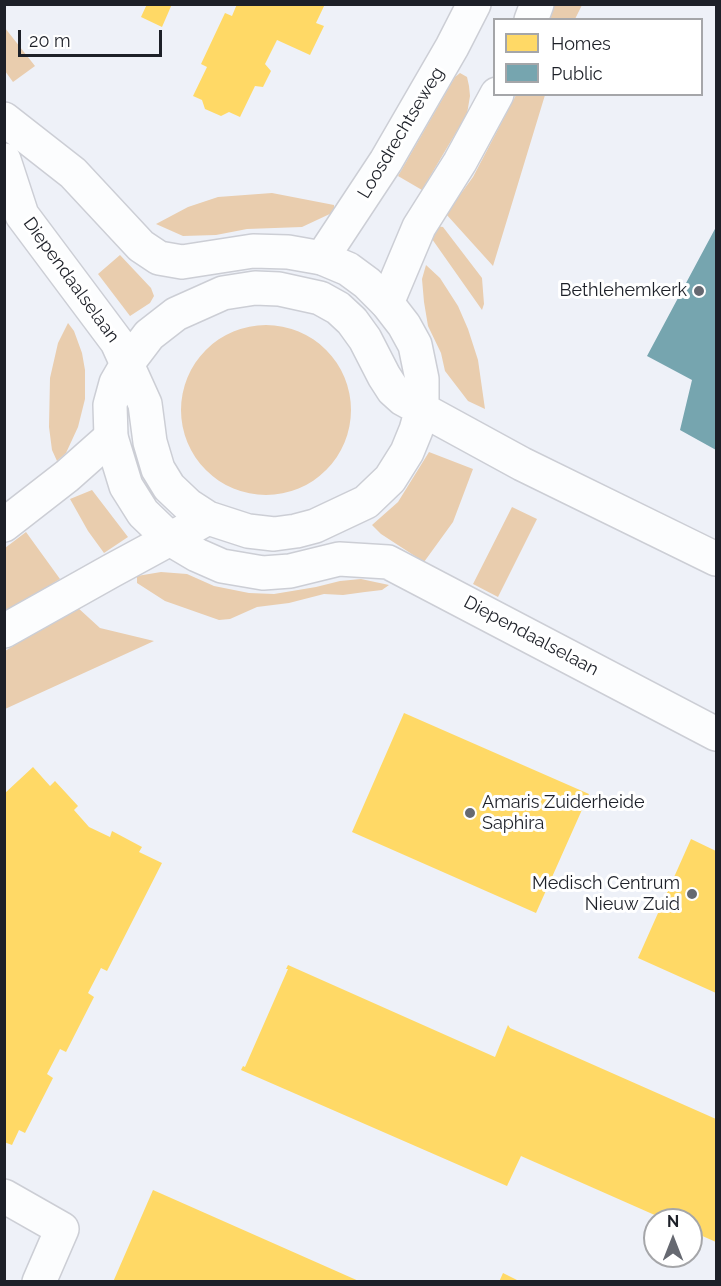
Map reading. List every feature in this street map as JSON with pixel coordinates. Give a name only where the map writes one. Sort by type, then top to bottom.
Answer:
[{"type":"main road","name":"Loosdrechtseweg","points":[[299,293],[386,161],[452,47],[474,4]]},
{"type":"main road","points":[[387,303],[419,227],[496,96]]},
{"type":"main road","name":"Diependaalselaan","points":[[4,119],[73,173],[141,246],[159,258],[182,262],[254,251],[288,252],[321,258],[348,269],[367,283],[404,325],[415,345],[422,379],[422,409],[407,452],[390,479],[366,502],[348,512],[315,526],[274,534],[248,531],[208,518],[188,505],[169,487],[158,469],[150,442],[145,404],[117,342],[22,215],[4,160]]},
{"type":"main road","name":"Diependaalselaan","points":[[422,409],[403,399],[393,390],[365,339],[338,308],[320,298],[279,289],[255,288],[223,293],[176,314],[148,335],[116,383],[110,405],[111,437],[126,486],[143,513],[170,539],[197,555],[222,566],[263,573],[290,571],[339,558],[388,562],[717,734]]},
{"type":"main road","points":[[422,409],[522,464],[717,559]]},
{"type":"main road","points":[[4,525],[67,476],[111,437]]},
{"type":"main road","points":[[4,631],[208,518]]},
{"type":"main road","points":[[4,1196],[62,1229],[39,1281]]},
{"type":"shaded area","points":[[551,5],[582,5],[576,18],[547,18]]},
{"type":"shaded area","points":[[5,28],[35,66],[13,82],[5,71]]},
{"type":"shaded area","points":[[460,73],[467,77],[469,86],[467,114],[422,190],[398,176],[455,77]]},
{"type":"shaded area","points":[[515,96],[545,96],[493,266],[446,214],[473,177]]},
{"type":"shaded area","points":[[272,193],[334,205],[334,212],[302,227],[247,229],[216,235],[183,236],[156,224],[188,207],[218,197]]},
{"type":"shaded area","points":[[436,226],[443,227],[482,278],[484,304],[482,310],[432,239]]},
{"type":"shaded area","points":[[120,255],[151,288],[154,296],[150,303],[130,316],[98,274]]},
{"type":"shaded area","points":[[426,265],[440,278],[458,306],[468,329],[478,360],[485,409],[468,401],[445,371],[441,353],[428,326],[422,279]]},
{"type":"shaded area","points":[[68,323],[74,331],[82,353],[85,370],[85,399],[78,427],[66,453],[57,461],[52,450],[49,427],[50,378],[58,343]]},
{"type":"shaded area","points":[[266,325],[283,326],[299,331],[326,350],[345,377],[350,393],[350,427],[345,443],[326,470],[299,489],[283,494],[266,495],[249,494],[233,489],[206,470],[187,443],[182,427],[181,410],[182,393],[187,377],[206,350],[233,331],[249,326]]},
{"type":"shaded area","points":[[429,452],[473,469],[453,522],[424,562],[381,534],[372,525],[398,502]]},
{"type":"shaded area","points":[[92,490],[128,537],[104,553],[88,531],[70,499]]},
{"type":"shaded area","points":[[512,507],[537,519],[498,597],[473,584]]},
{"type":"shaded area","points":[[26,532],[60,579],[5,613],[5,548]]},
{"type":"shaded area","points":[[161,572],[187,574],[214,586],[249,593],[274,594],[361,579],[389,585],[382,590],[343,595],[324,594],[289,603],[257,607],[230,619],[219,620],[165,601],[137,583],[137,576]]},
{"type":"shaded area","points":[[77,607],[100,628],[154,641],[5,709],[5,651]]},
{"type":"building: Homes","points":[[147,4],[172,4],[162,27],[141,17]]},
{"type":"building: Homes","points":[[237,4],[325,4],[316,23],[324,26],[310,55],[277,40],[265,64],[271,71],[263,87],[255,86],[240,117],[229,112],[221,116],[205,109],[202,100],[193,96],[207,67],[201,64],[225,13],[232,16]]},
{"type":"building: Homes","name":"Amaris Zuiderheide Saphira","points":[[404,713],[589,794],[536,913],[352,832]]},
{"type":"building: Homes","points":[[33,767],[50,786],[55,781],[78,806],[74,810],[89,827],[110,837],[112,831],[142,847],[139,852],[162,863],[107,971],[101,968],[88,993],[94,997],[66,1052],[60,1049],[47,1074],[53,1078],[25,1133],[19,1130],[12,1145],[4,1142],[4,794]]},
{"type":"building: Homes","name":"Medisch Centrum Nieuw Zuid","points":[[691,839],[716,851],[716,993],[638,958]]},
{"type":"building: Homes","points":[[288,965],[495,1057],[508,1025],[510,1028],[716,1119],[716,1242],[703,1236],[703,1208],[643,1208],[643,1210],[521,1156],[507,1186],[241,1070],[243,1066],[245,1067],[288,969],[286,969]]},
{"type":"building: Homes","points":[[153,1190],[361,1282],[113,1282]]},
{"type":"building: Homes","points":[[503,1273],[521,1282],[499,1282]]},
{"type":"building: Public","name":"Bethlehemkerk","points":[[716,227],[716,450],[680,430],[692,380],[647,356]]},
{"type":"place","name":"Bethlehemkerk","points":[[699,291]]},
{"type":"place","name":"Amaris Zuiderheide Saphira","points":[[470,813]]},
{"type":"place","name":"Medisch Centrum Nieuw Zuid","points":[[692,894]]}]
